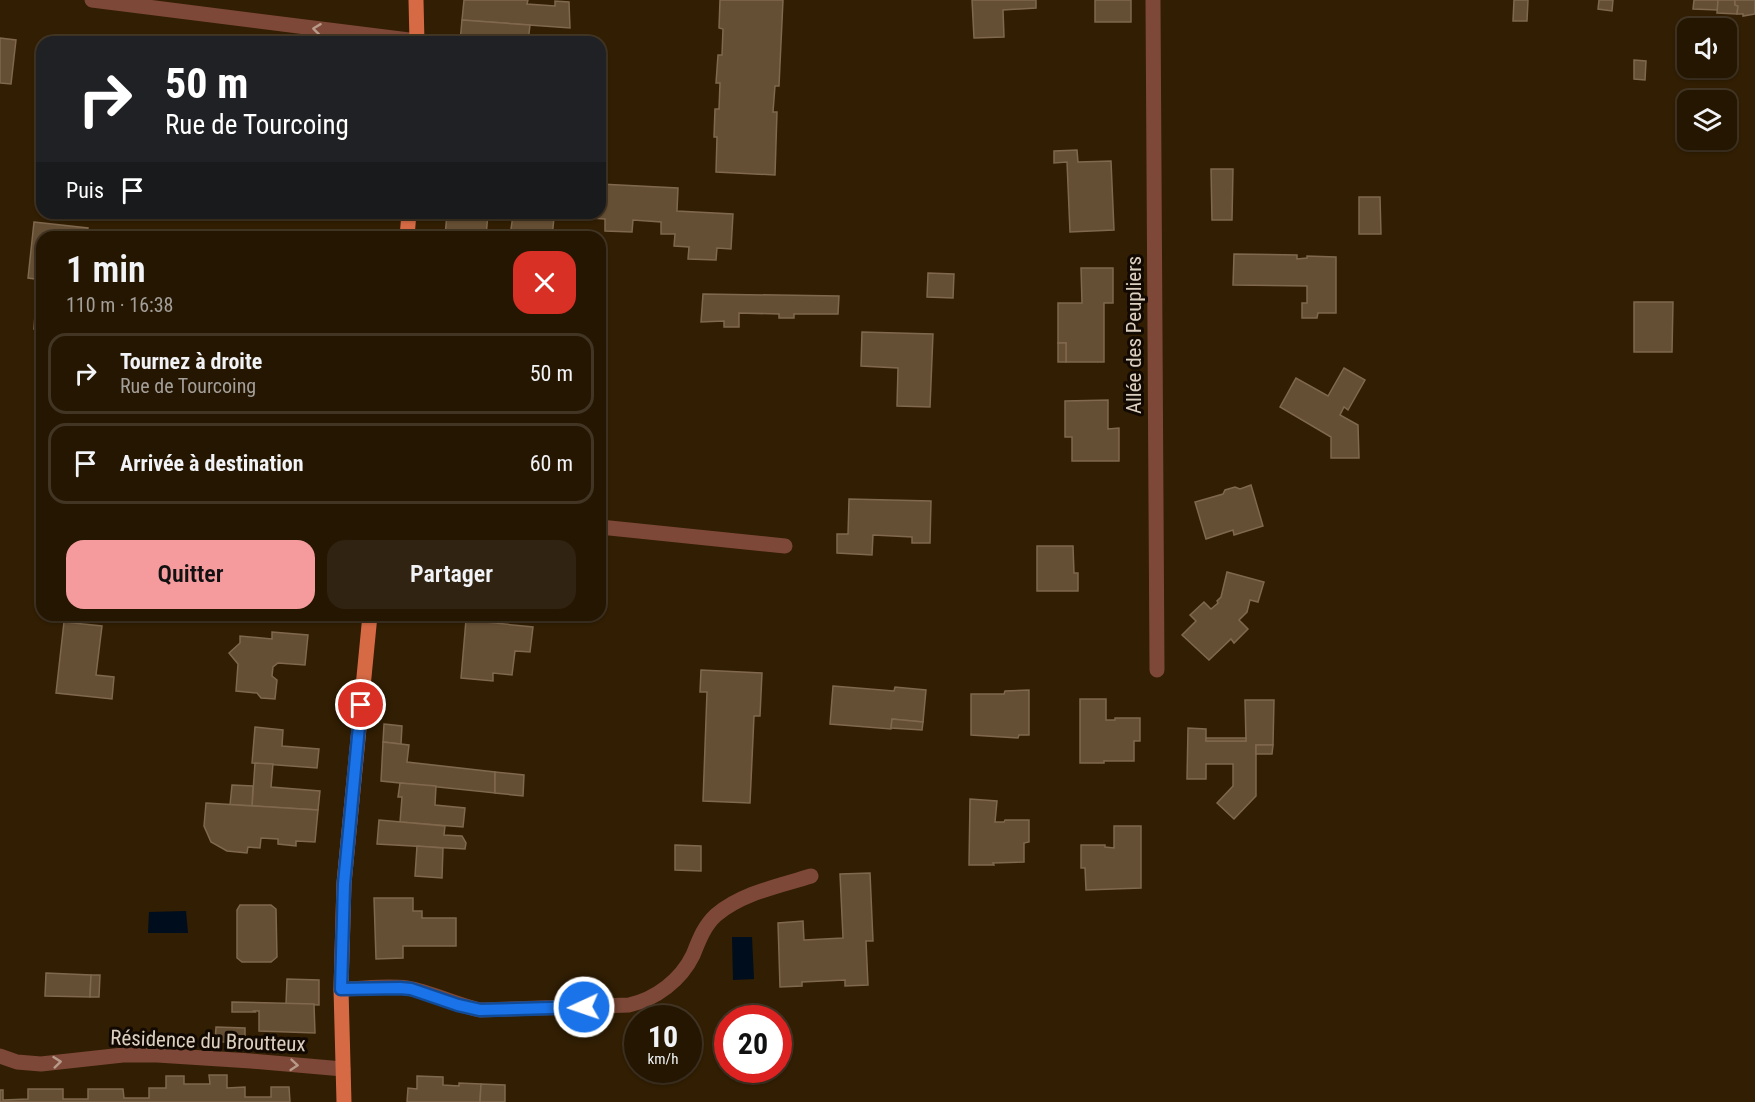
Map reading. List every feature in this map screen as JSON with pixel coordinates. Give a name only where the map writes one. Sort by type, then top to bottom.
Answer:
[{"type":"main road","points":[[416,0],[417,36]]},
{"type":"main road","points":[[344,1102],[341,989],[344,884],[369,621]]},
{"type":"street","points":[[92,0],[371,36]]},
{"type":"street","name":"Allée des Peupliers","points":[[1153,0],[1156,670]]},
{"type":"street","points":[[606,528],[786,546]]},
{"type":"street","points":[[341,989],[411,989],[480,1010],[639,1003],[658,994],[676,978],[691,958],[704,929],[717,914],[753,895],[811,876]]},
{"type":"street","name":"Résidence du Broutteux","points":[[0,1056],[17,1062],[41,1064],[123,1055],[157,1055],[344,1069]]},
{"type":"water","points":[[186,911],[188,933],[148,933],[149,912]]},
{"type":"water","points":[[732,937],[752,937],[754,979],[733,980]]},
{"type":"building","points":[[464,0],[528,0],[527,4],[555,6],[555,1],[569,2],[570,28],[462,20]]},
{"type":"building","points":[[720,0],[783,0],[779,86],[775,86],[773,112],[777,112],[775,175],[716,172],[715,109],[719,109],[720,83],[716,83],[718,55],[722,55],[723,29],[719,28]]},
{"type":"building","points":[[972,0],[1036,0],[1036,8],[1003,10],[1004,37],[974,38]]},
{"type":"building","points":[[1095,0],[1131,0],[1131,22],[1095,22]]},
{"type":"building","points":[[1514,0],[1528,0],[1527,21],[1513,21]]},
{"type":"building","points":[[1599,0],[1613,0],[1612,11],[1598,9]]},
{"type":"building","points":[[1694,0],[1718,0],[1718,10],[1693,9]]},
{"type":"building","points":[[1718,0],[1735,0],[1735,5],[1738,6],[1737,14],[1717,13]]},
{"type":"building","points":[[1735,0],[1755,0],[1755,14],[1743,16],[1743,14],[1737,14],[1738,6],[1735,5]]},
{"type":"building","points":[[462,20],[530,25],[529,36],[461,36]]},
{"type":"building","points":[[0,38],[16,40],[11,84],[0,83]]},
{"type":"building","points":[[1634,60],[1646,61],[1645,80],[1634,79]]},
{"type":"building","points":[[1077,150],[1078,162],[1111,161],[1114,230],[1070,232],[1067,162],[1054,163],[1054,151]]},
{"type":"building","points":[[1211,169],[1233,169],[1232,220],[1212,220]]},
{"type":"building","points":[[606,184],[678,188],[677,211],[733,214],[731,249],[717,248],[716,260],[688,259],[689,247],[674,246],[675,234],[661,234],[661,222],[633,220],[632,232],[605,231]]},
{"type":"building","points":[[1359,197],[1380,197],[1381,234],[1359,234]]},
{"type":"building","points":[[446,219],[488,219],[486,231],[446,231]]},
{"type":"building","points":[[512,219],[554,219],[553,231],[511,231]]},
{"type":"building","points":[[34,222],[88,228],[88,231],[36,231],[36,279],[28,278]]},
{"type":"building","points":[[1234,254],[1297,255],[1297,259],[1307,258],[1307,256],[1336,257],[1336,313],[1318,313],[1317,318],[1302,318],[1302,303],[1307,303],[1307,286],[1233,285]]},
{"type":"building","points":[[1081,268],[1113,268],[1113,303],[1104,303],[1104,362],[1066,362],[1066,343],[1058,343],[1058,303],[1082,303]]},
{"type":"building","points":[[928,273],[954,274],[953,298],[927,297]]},
{"type":"building","points":[[703,294],[839,296],[838,314],[794,314],[794,318],[779,318],[779,314],[739,313],[739,327],[724,327],[724,321],[701,322]]},
{"type":"building","points":[[36,300],[36,329],[34,329]]},
{"type":"building","points":[[1634,302],[1673,302],[1672,352],[1634,352]]},
{"type":"building","points":[[862,332],[933,334],[930,407],[897,406],[898,368],[861,366]]},
{"type":"building","points":[[1058,343],[1066,343],[1066,362],[1058,362]]},
{"type":"building","points":[[1344,368],[1365,380],[1348,410],[1344,407],[1340,415],[1358,425],[1359,458],[1331,458],[1331,437],[1280,407],[1296,378],[1328,396]]},
{"type":"building","points":[[1108,400],[1108,429],[1119,428],[1119,461],[1072,461],[1072,437],[1065,437],[1065,401]]},
{"type":"building","points":[[1251,485],[1263,526],[1234,535],[1233,530],[1206,539],[1195,502],[1223,494],[1225,490],[1235,487],[1240,489]]},
{"type":"building","points":[[849,499],[931,501],[930,543],[912,543],[912,537],[873,535],[872,555],[837,553],[837,534],[848,534]]},
{"type":"building","points":[[1037,546],[1073,546],[1074,573],[1078,573],[1078,591],[1037,591]]},
{"type":"building","points":[[1227,572],[1264,582],[1258,602],[1250,600],[1247,612],[1239,620],[1248,629],[1234,643],[1231,639],[1209,660],[1182,635],[1196,621],[1190,615],[1204,602],[1211,609],[1218,603]]},
{"type":"building","points":[[466,621],[533,627],[530,652],[515,651],[512,675],[493,673],[493,681],[461,678]]},
{"type":"building","points":[[64,622],[102,626],[96,675],[114,677],[112,699],[56,693]]},
{"type":"building","points":[[272,632],[308,635],[305,665],[278,663],[273,667],[272,676],[277,680],[275,699],[261,698],[257,693],[236,691],[238,664],[229,653],[240,643],[240,636],[272,639]]},
{"type":"building","points":[[701,670],[762,673],[760,716],[754,716],[750,803],[703,801],[707,692],[700,692]]},
{"type":"building","points":[[833,686],[894,691],[895,687],[926,690],[923,722],[892,719],[891,729],[830,724]]},
{"type":"building","points":[[1029,690],[1029,735],[1019,735],[1018,738],[971,735],[971,694],[1004,694],[1005,691]]},
{"type":"building","points":[[1080,699],[1106,699],[1106,720],[1140,718],[1140,741],[1134,741],[1134,761],[1080,763]]},
{"type":"building","points":[[1245,700],[1274,700],[1273,745],[1256,745],[1256,796],[1234,819],[1217,803],[1233,786],[1233,764],[1206,764],[1206,779],[1187,779],[1188,728],[1206,729],[1206,741],[1246,741]]},
{"type":"building","points":[[892,719],[923,722],[922,730],[891,728]]},
{"type":"building","points":[[384,724],[402,726],[401,744],[383,742]]},
{"type":"building","points":[[255,727],[283,730],[282,746],[319,749],[317,768],[252,763]]},
{"type":"building","points":[[1206,738],[1246,738],[1246,741],[1206,741]]},
{"type":"building","points":[[383,742],[409,745],[407,762],[495,772],[495,793],[381,781]]},
{"type":"building","points":[[1256,745],[1273,745],[1272,754],[1256,754]]},
{"type":"building","points":[[255,763],[273,764],[271,787],[320,791],[318,810],[252,806]]},
{"type":"building","points":[[495,772],[524,775],[523,796],[495,793]]},
{"type":"building","points":[[400,783],[436,786],[435,805],[465,808],[463,827],[400,822],[402,797],[398,797]]},
{"type":"building","points":[[232,785],[253,786],[252,806],[230,805]]},
{"type":"building","points":[[970,799],[997,801],[995,822],[1029,820],[1029,842],[1024,843],[1024,862],[969,865]]},
{"type":"building","points":[[206,803],[318,810],[315,842],[296,841],[296,846],[278,844],[278,839],[261,838],[260,848],[248,847],[247,853],[227,851],[211,842],[204,826]]},
{"type":"building","points":[[379,820],[445,826],[444,835],[462,836],[466,843],[465,849],[377,844]]},
{"type":"building","points":[[1114,826],[1141,826],[1141,888],[1086,890],[1085,868],[1081,868],[1081,845],[1105,845],[1105,847],[1114,848]]},
{"type":"building","points":[[675,845],[701,846],[701,871],[675,870]]},
{"type":"building","points":[[417,846],[443,848],[442,878],[415,876]]},
{"type":"building","points":[[870,873],[873,941],[866,941],[868,985],[845,986],[845,980],[802,982],[802,986],[780,987],[778,923],[803,921],[804,940],[843,938],[840,874]]},
{"type":"building","points":[[374,898],[413,898],[413,911],[422,911],[422,918],[456,918],[456,946],[403,946],[403,958],[376,959]]},
{"type":"building","points":[[240,905],[271,905],[276,909],[277,957],[271,962],[242,962],[237,958],[237,910]]},
{"type":"building","points":[[46,973],[91,975],[90,997],[45,996]]},
{"type":"building","points":[[91,975],[100,975],[99,997],[90,997]]},
{"type":"building","points":[[287,979],[319,980],[319,1005],[286,1004]]},
{"type":"building","points":[[232,1002],[314,1004],[315,1033],[259,1031],[259,1011],[232,1012]]},
{"type":"building","points":[[216,1027],[245,1028],[245,1042],[215,1042]]},
{"type":"building","points":[[209,1075],[227,1075],[227,1088],[245,1087],[245,1097],[271,1097],[271,1087],[289,1087],[290,1102],[0,1102],[0,1090],[3,1090],[3,1100],[28,1099],[28,1089],[63,1089],[63,1099],[88,1099],[88,1089],[123,1089],[124,1098],[149,1098],[149,1088],[166,1088],[166,1076],[184,1076],[184,1084],[210,1084]]},
{"type":"building","points":[[417,1076],[443,1077],[443,1085],[481,1084],[480,1102],[407,1102],[408,1088],[417,1089]]},
{"type":"building","points":[[481,1084],[505,1085],[505,1102],[480,1102]]},
{"type":"route","points":[[361,705],[344,884],[341,989],[411,989],[480,1010],[584,1007]]}]
